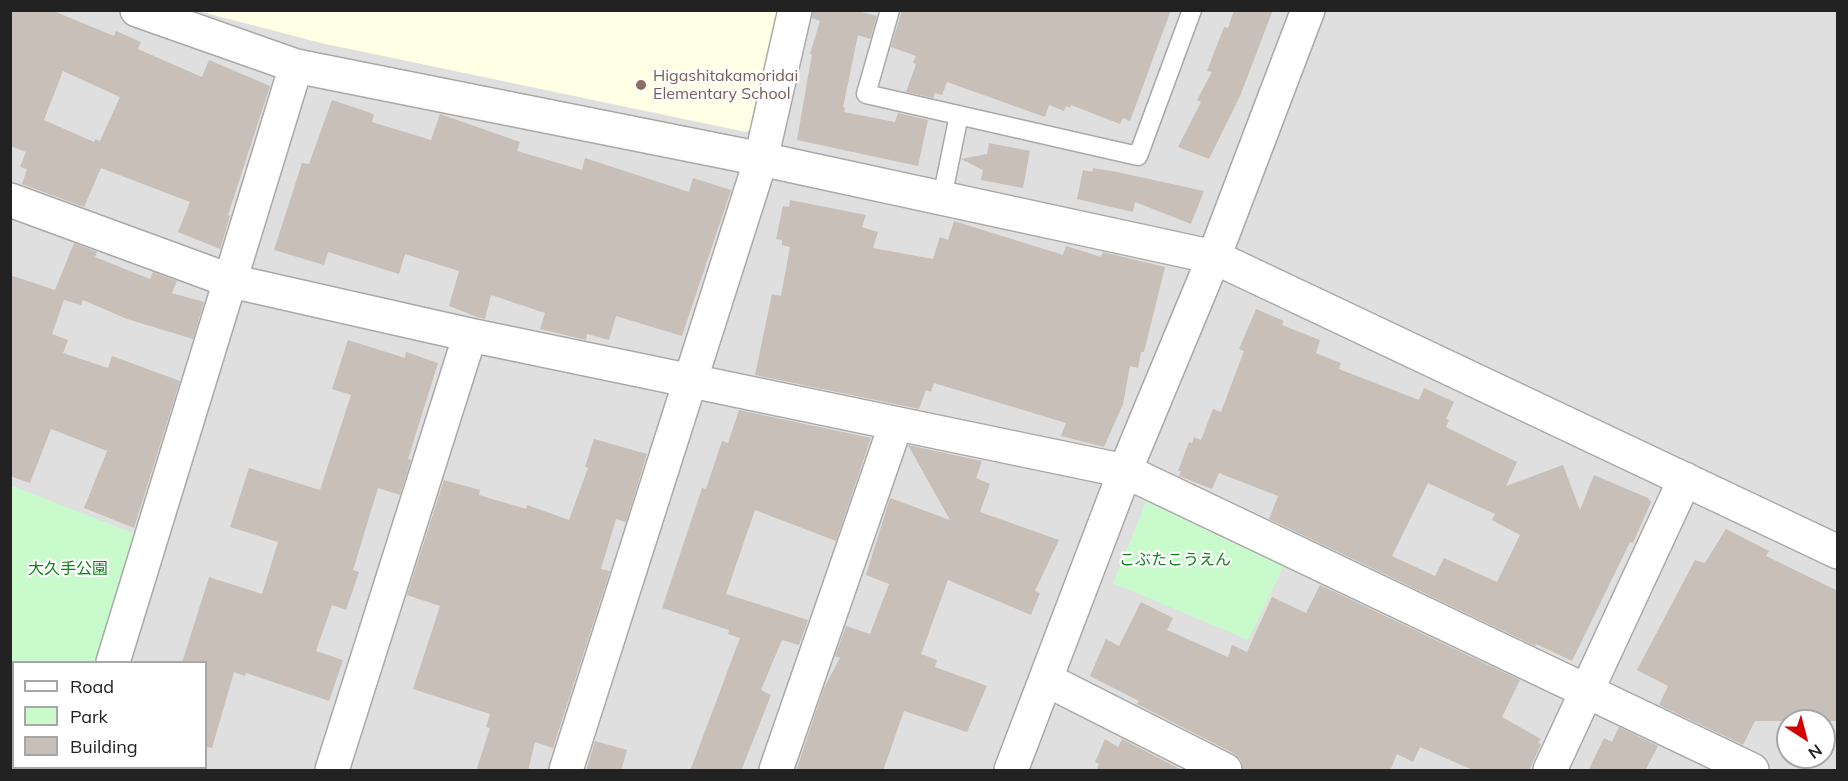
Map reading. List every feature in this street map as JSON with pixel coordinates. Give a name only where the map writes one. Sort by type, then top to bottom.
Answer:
[{"type":"street","points":[[137,10],[296,66],[761,159],[1214,257],[1838,552]]},
{"type":"street","points":[[566,771],[761,159],[795,10]]},
{"type":"street","points":[[1011,771],[1125,471],[1214,257],[1308,10]]},
{"type":"street","points":[[114,661],[296,66]]},
{"type":"street","points":[[10,200],[231,281],[470,335],[1125,471],[1752,771]]},
{"type":"street","points":[[332,771],[470,335]]},
{"type":"street","points":[[776,771],[896,424]]},
{"type":"street","points":[[1550,771],[1685,478]]},
{"type":"street","points":[[1047,680],[1225,771]]},
{"type":"lane","points":[[890,10],[866,94],[1138,156],[1192,10]]},
{"type":"lane","points":[[942,198],[959,115]]},
{"type":"shaded area","points":[[10,11],[1837,11],[1837,770],[11,770]]},
{"type":"shaded area","name":"Higashitakamoridai Elementary School","points":[[198,11],[780,11],[755,127],[746,132],[321,43]]},
{"type":"green space","name":"大久手公園","points":[[10,485],[138,535],[99,661],[12,661],[12,726],[10,725]]},
{"type":"green space","name":"こぶたこうえん","points":[[1148,497],[1286,561],[1248,640],[1113,583]]},
{"type":"building","points":[[10,10],[51,10],[114,36],[116,31],[141,42],[138,49],[202,77],[209,60],[270,86],[228,215],[230,216],[220,249],[178,232],[190,202],[101,168],[84,207],[22,184],[27,169],[20,167],[26,152],[10,146]],"holes":[[[63,71],[120,97],[100,141],[95,139],[94,142],[44,120]]]},
{"type":"building","points":[[813,10],[854,10],[877,16],[870,39],[858,35],[843,107],[844,112],[895,122],[898,113],[928,120],[918,166],[797,140],[812,54],[810,54],[820,21],[812,18]]},
{"type":"building","points":[[902,10],[1171,10],[1130,121],[1123,118],[1120,124],[1071,105],[1070,108],[1066,106],[1064,111],[1049,105],[1045,117],[947,82],[942,95],[935,93],[933,98],[906,92],[916,64],[913,63],[916,56],[891,47]]},
{"type":"building","points":[[1234,10],[1273,10],[1240,96],[1209,159],[1178,147],[1201,102],[1197,100],[1212,72],[1207,71],[1224,27],[1228,28]]},
{"type":"building","points":[[332,100],[371,113],[374,115],[372,122],[431,140],[440,114],[520,142],[517,151],[582,170],[585,158],[689,192],[693,178],[731,190],[682,336],[616,316],[609,340],[587,334],[586,340],[540,329],[545,313],[491,295],[485,319],[449,306],[459,271],[405,254],[399,274],[328,252],[324,265],[274,250],[302,163],[309,164]]},
{"type":"building","points":[[989,143],[1030,151],[1023,188],[981,180],[983,170],[961,159],[987,154]]},
{"type":"building","points":[[1093,168],[1204,191],[1191,224],[1135,202],[1133,212],[1077,199],[1083,170],[1092,172]]},
{"type":"building","points":[[790,200],[866,215],[862,227],[878,232],[873,248],[933,259],[940,237],[948,240],[954,221],[1063,255],[1066,246],[1101,257],[1103,252],[1165,267],[1144,352],[1141,352],[1138,368],[1130,366],[1123,404],[1104,447],[1061,436],[1066,423],[934,383],[931,392],[926,390],[919,409],[755,375],[772,294],[781,296],[790,247],[782,245],[782,240],[776,239],[783,206],[789,207]]},
{"type":"building","points":[[74,243],[97,252],[95,257],[150,279],[153,272],[177,281],[172,293],[204,302],[193,339],[127,319],[83,300],[81,305],[64,300],[52,334],[68,340],[63,353],[108,368],[112,356],[180,381],[134,528],[84,508],[107,451],[51,429],[30,483],[10,476],[10,275],[55,290]]},
{"type":"building","points":[[1256,309],[1284,321],[1282,325],[1320,340],[1316,353],[1341,363],[1339,369],[1419,400],[1424,388],[1454,402],[1446,419],[1449,420],[1446,427],[1517,462],[1506,486],[1563,465],[1580,510],[1594,475],[1648,498],[1651,502],[1633,543],[1630,542],[1572,661],[1536,644],[1535,646],[1269,519],[1278,496],[1219,473],[1212,489],[1179,476],[1181,471],[1178,471],[1189,442],[1192,443],[1194,437],[1201,440],[1213,409],[1221,412],[1244,351],[1239,349]],"holes":[[[1428,483],[1495,514],[1492,520],[1520,535],[1497,582],[1444,558],[1435,576],[1392,556]]]},
{"type":"building","points":[[348,340],[405,358],[406,352],[438,363],[408,459],[411,460],[400,495],[378,488],[353,570],[359,572],[346,610],[332,605],[316,651],[343,660],[329,701],[246,673],[245,676],[234,672],[212,748],[207,747],[207,661],[183,661],[209,577],[262,594],[278,542],[230,527],[249,468],[320,490],[351,395],[332,389]]},
{"type":"building","points":[[739,410],[871,438],[836,541],[755,510],[726,594],[808,620],[799,645],[782,640],[761,690],[771,695],[741,771],[690,771],[740,638],[728,634],[729,630],[662,608],[702,488],[706,489],[722,441],[728,443]]},
{"type":"building","points":[[594,439],[647,454],[626,522],[616,519],[601,569],[610,571],[553,748],[535,742],[528,771],[476,771],[490,728],[486,727],[490,714],[413,689],[440,606],[407,595],[444,480],[480,490],[479,495],[526,509],[527,505],[569,520],[588,468],[585,467]]},
{"type":"building","points":[[908,445],[982,461],[976,478],[990,484],[980,512],[1059,540],[1035,591],[1040,593],[1031,615],[948,580],[921,654],[937,660],[935,667],[987,686],[967,732],[904,711],[883,771],[796,771],[824,688],[840,658],[835,656],[846,626],[870,634],[889,584],[866,575],[890,498],[950,520]]},
{"type":"building","points":[[1726,529],[1769,551],[1766,556],[1838,591],[1838,721],[1836,721],[1836,709],[1776,709],[1776,721],[1755,721],[1743,745],[1659,705],[1668,686],[1637,670],[1695,560],[1705,563]]},
{"type":"building","points":[[1320,585],[1520,680],[1502,717],[1541,739],[1529,771],[1475,771],[1420,747],[1413,762],[1397,754],[1390,771],[1243,771],[1241,760],[1233,753],[1137,704],[1139,701],[1090,676],[1106,639],[1119,646],[1141,602],[1173,618],[1167,630],[1228,657],[1232,645],[1247,652],[1272,597],[1306,613]]},
{"type":"building","points":[[1619,727],[1658,746],[1645,771],[1588,771],[1604,738],[1612,742]]},
{"type":"building","points":[[1105,739],[1118,747],[1122,739],[1184,771],[1096,771],[1099,764],[1095,762]]},
{"type":"building","points":[[595,741],[627,750],[621,771],[586,771]]},
{"type":"place","name":"Higashitakamoridai Elementary School","points":[[641,85]]}]
